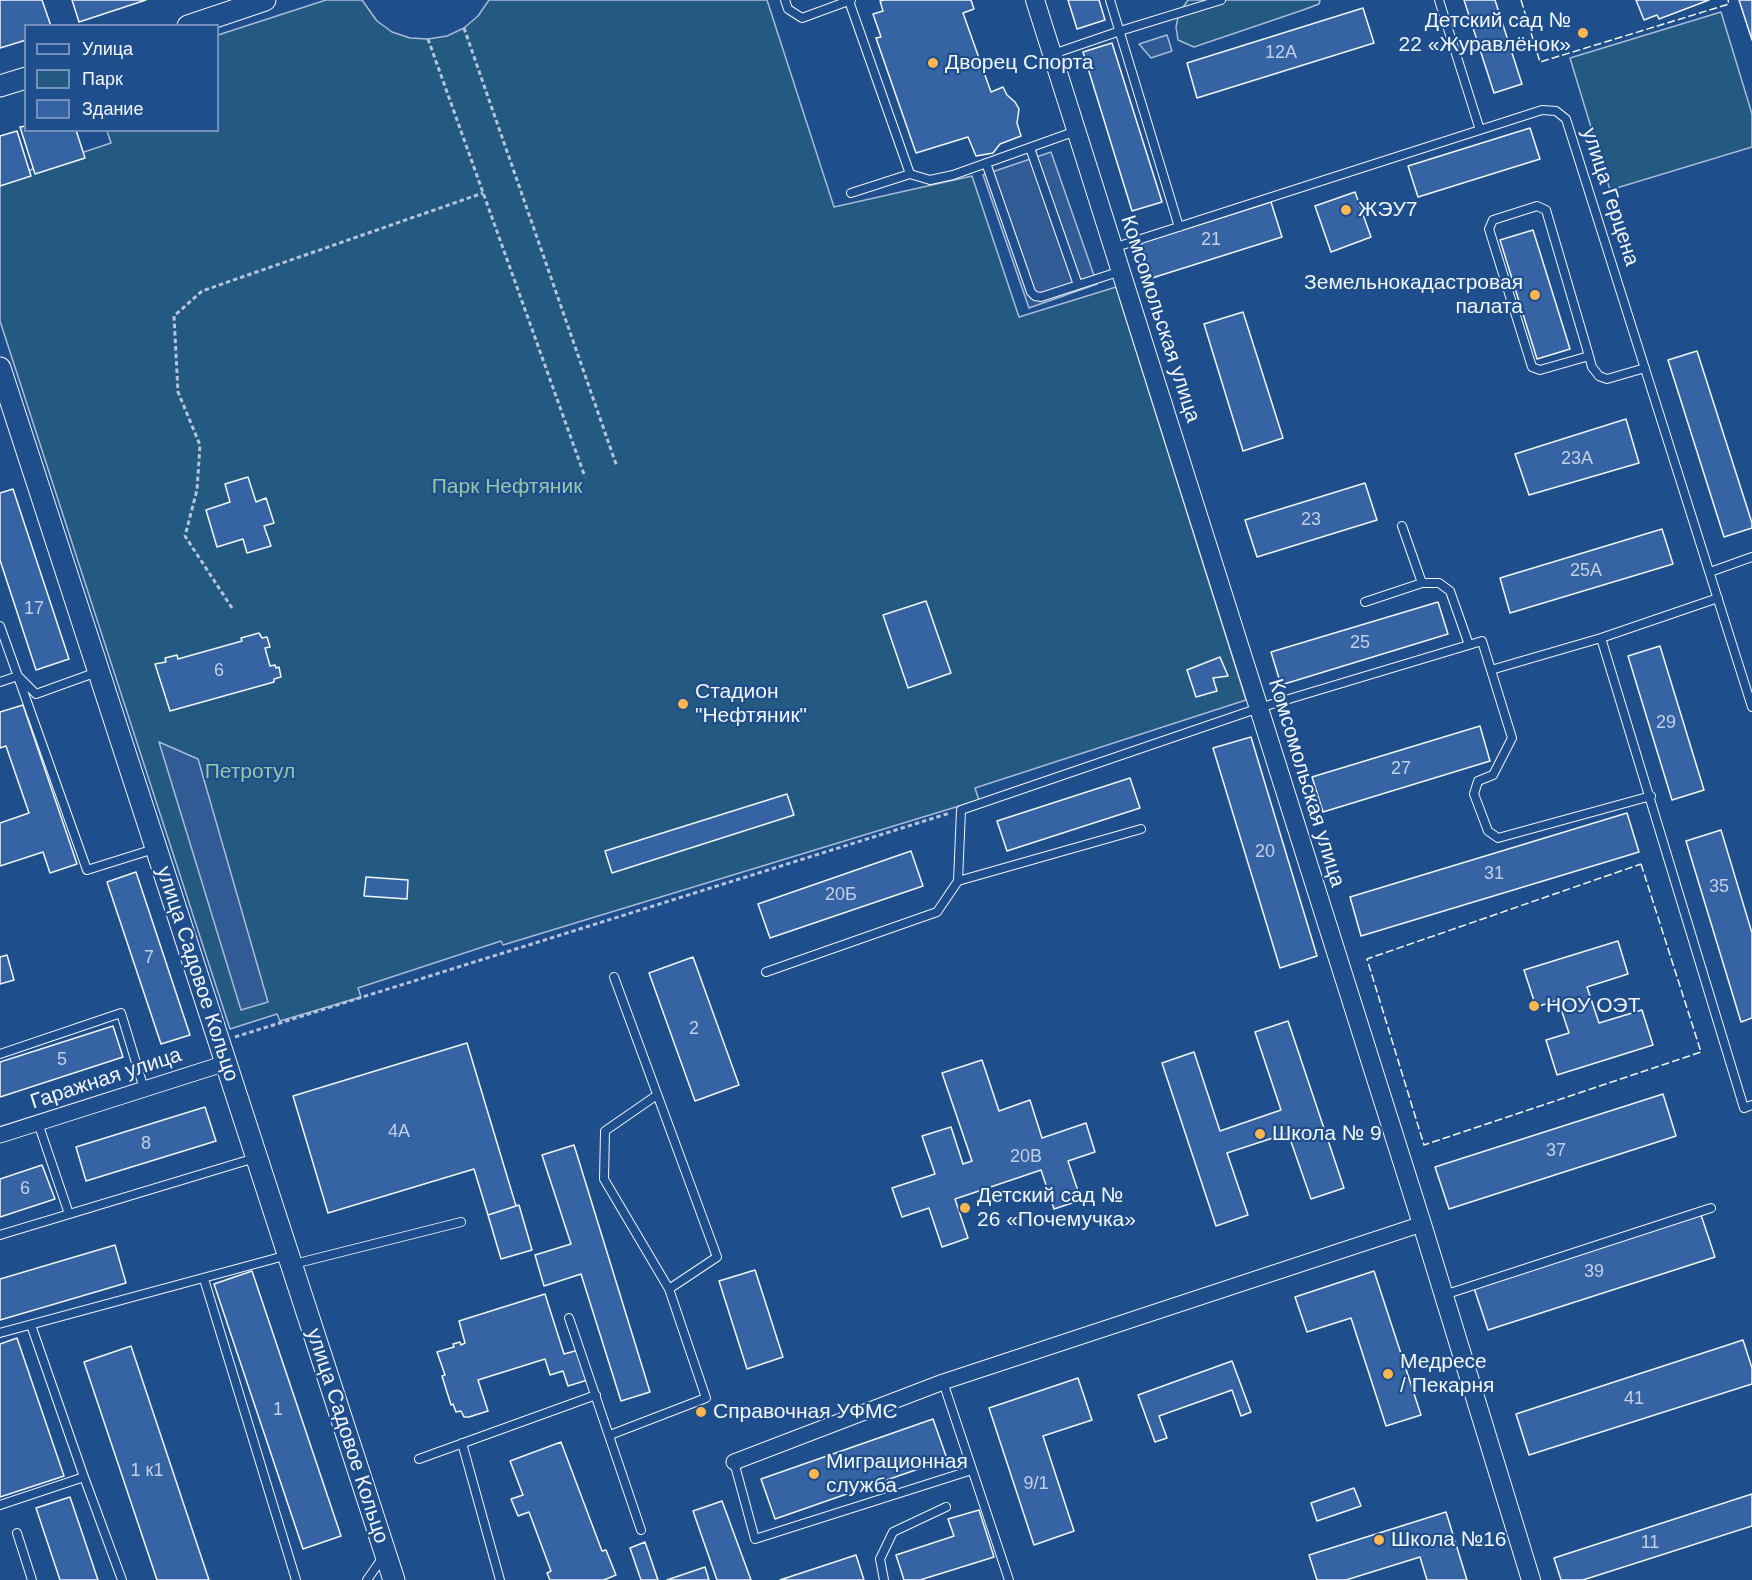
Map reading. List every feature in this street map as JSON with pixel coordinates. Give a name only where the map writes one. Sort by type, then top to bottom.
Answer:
[{"type":"main road","points":[[193,24],[236,5],[265,0]]},
{"type":"main road","points":[[0,86],[24,79]]},
{"type":"main road","name":"улица Садовое Кольцо","points":[[0,368],[394,1580]]},
{"type":"street","name":"Комсомольская улица","points":[[1035,0],[1422,1224],[1531,1580]]},
{"type":"street","name":"Гаражная улица","points":[[0,1135],[226,1063]]},
{"type":"street","points":[[734,1462],[943,1382],[1422,1224]]},
{"type":"lane","points":[[785,0],[788,9],[802,18],[850,0],[910,174]]},
{"type":"lane","points":[[1110,0],[1179,227]]},
{"type":"lane","points":[[1052,54],[1221,0]]},
{"type":"lane","points":[[1439,0],[1480,130]]},
{"type":"lane","name":"улица Герцена","points":[[1113,248],[1542,110],[1556,111],[1566,119],[1752,707]]},
{"type":"lane","points":[[852,193],[910,174],[930,180],[953,175],[1077,131]]},
{"type":"lane","points":[[1030,148],[1078,285]]},
{"type":"lane","points":[[986,163],[1031,292],[1035,296],[1041,297],[1120,271]]},
{"type":"lane","points":[[1589,356],[1540,370],[1532,367],[1489,229],[1493,220],[1537,206],[1546,210],[1589,356],[1592,367],[1599,376],[1607,379],[1645,368]]},
{"type":"lane","points":[[1402,526],[1422,584]]},
{"type":"lane","points":[[1710,572],[1752,557]]},
{"type":"lane","points":[[1365,602],[1422,584],[1439,583],[1450,591],[1469,645]]},
{"type":"lane","points":[[1491,670],[1601,638],[1718,598]]},
{"type":"lane","points":[[0,626],[87,870],[156,848]]},
{"type":"lane","points":[[1601,638],[1651,796],[1744,1108],[1752,1105]]},
{"type":"lane","points":[[766,972],[937,912],[958,881],[961,810],[1259,708],[1482,641],[1512,738],[1493,775],[1478,781],[1474,794],[1488,831],[1498,838],[1651,796]]},
{"type":"lane","points":[[18,676],[36,694],[99,671]]},
{"type":"lane","points":[[0,682],[18,676]]},
{"type":"lane","points":[[958,881],[1141,828]]},
{"type":"lane","points":[[614,976],[717,1257],[669,1289]]},
{"type":"lane","points":[[0,1054],[121,1012],[144,1089]]},
{"type":"lane","points":[[610,1436],[706,1398],[669,1289],[604,1179],[605,1131],[657,1095]]},
{"type":"lane","points":[[38,1123],[69,1214]]},
{"type":"lane","points":[[0,1235],[257,1157]]},
{"type":"lane","points":[[1444,1295],[1711,1208]]},
{"type":"lane","points":[[0,1333],[204,1279],[461,1222]]},
{"type":"lane","points":[[204,1279],[296,1580]]},
{"type":"lane","points":[[569,1318],[640,1530]]},
{"type":"lane","points":[[31,1325],[122,1580]]},
{"type":"lane","points":[[943,1382],[1009,1580]]},
{"type":"lane","points":[[419,1459],[596,1395]]},
{"type":"lane","points":[[462,1443],[500,1580]]},
{"type":"lane","points":[[734,1462],[755,1539],[972,1470]]},
{"type":"lane","points":[[0,1505],[84,1478]]},
{"type":"lane","points":[[884,1580],[879,1560],[894,1532],[946,1507]]},
{"type":"lane","points":[[16,1533],[32,1580]]},
{"type":"lane","points":[[368,1580],[386,1553]]},
{"type":"path","points":[[464,28],[617,467]]},
{"type":"path","points":[[429,39],[585,477]]},
{"type":"path","points":[[232,608],[186,536],[198,490],[200,445],[178,392],[174,316],[202,291],[483,193]]},
{"type":"path","points":[[219,1042],[961,810]]},
{"type":"green space","name":"Парк Нефтяник","points":[[326,0],[362,0],[377,21],[392,32],[410,38],[428,39],[447,36],[464,28],[478,16],[489,0],[767,0],[834,207],[972,176],[1019,317],[1116,287],[1246,700],[975,788],[979,800],[503,945],[501,941],[358,988],[361,997],[280,1021],[277,1014],[230,1029],[0,321],[0,180],[111,143],[107,132],[219,132],[219,35]]},
{"type":"green space","points":[[1188,0],[1320,0],[1319,4],[1303,10],[1194,47],[1178,40],[1176,27],[1179,13]]},
{"type":"green space","points":[[1721,12],[1752,114],[1752,147],[1610,190],[1570,58]]},
{"type":"shaded area","points":[[1167,35],[1172,51],[1151,58],[1139,44]]},
{"type":"shaded area","points":[[1051,152],[1097,284],[1029,308],[983,175]]},
{"type":"shaded area","points":[[159,742],[198,759],[268,1002],[241,1010]]},
{"type":"building","points":[[0,0],[42,0],[50,24],[24,24],[24,41],[0,48]]},
{"type":"building","points":[[72,0],[146,0],[79,22]]},
{"type":"building","name":"Дворец Спорта","points":[[971,0],[974,9],[963,13],[991,92],[1003,87],[1007,95],[1015,102],[1019,109],[1017,123],[1021,136],[1000,144],[993,153],[976,156],[968,137],[916,153],[876,38],[881,37],[873,14],[883,11],[880,1]]},
{"type":"building","points":[[1068,0],[1099,0],[1105,20],[1077,29]]},
{"type":"building","points":[[1464,0],[1495,0],[1522,84],[1494,93]]},
{"type":"building","points":[[1636,0],[1709,0],[1659,19],[1657,15],[1644,20]]},
{"type":"building","points":[[1739,0],[1752,0],[1752,40]]},
{"type":"building","points":[[1363,8],[1374,43],[1197,98],[1187,63]]},
{"type":"building","points":[[1112,43],[1162,202],[1132,211],[1083,52]]},
{"type":"building","points":[[24,126],[24,132],[77,132],[85,158],[35,174],[20,127]]},
{"type":"building","points":[[1530,128],[1540,159],[1418,197],[1408,166]]},
{"type":"building","points":[[17,131],[31,176],[0,186],[0,136]]},
{"type":"building","points":[[1355,192],[1371,237],[1331,252],[1315,206]]},
{"type":"building","points":[[1271,202],[1282,237],[1152,278],[1141,243]]},
{"type":"building","name":"Земельнокадастровая палата","points":[[1533,230],[1570,349],[1537,359],[1500,240]]},
{"type":"building","points":[[1243,312],[1283,438],[1243,451],[1204,324]]},
{"type":"building","points":[[1697,351],[1752,523],[1752,528],[1724,537],[1668,360]]},
{"type":"building","points":[[1626,419],[1639,463],[1529,495],[1515,454]]},
{"type":"building","points":[[248,477],[256,502],[266,498],[274,523],[264,526],[271,546],[247,553],[243,539],[217,547],[206,510],[230,502],[225,484]]},
{"type":"building","points":[[1365,483],[1377,520],[1257,557],[1245,520]]},
{"type":"building","points":[[13,489],[69,659],[36,670],[0,560],[0,493]]},
{"type":"building","points":[[1662,529],[1673,564],[1510,613],[1500,578]]},
{"type":"building","points":[[926,601],[951,673],[908,688],[883,615]]},
{"type":"building","points":[[1438,602],[1448,634],[1281,685],[1271,652]]},
{"type":"building","points":[[259,633],[262,638],[267,637],[270,647],[265,648],[270,666],[279,667],[281,677],[274,679],[274,682],[170,711],[155,664],[166,662],[165,658],[177,655],[178,659],[242,641],[241,638]]},
{"type":"building","points":[[1660,646],[1704,790],[1672,800],[1628,656]]},
{"type":"building","points":[[1220,657],[1228,676],[1213,678],[1217,691],[1196,697],[1187,670]]},
{"type":"building","points":[[23,705],[77,864],[50,873],[43,852],[0,866],[0,823],[29,813],[6,746],[0,748],[0,712]]},
{"type":"building","points":[[1480,726],[1490,761],[1323,812],[1312,777]]},
{"type":"building","points":[[1251,737],[1317,956],[1280,968],[1213,748]]},
{"type":"building","points":[[1130,778],[1140,808],[1007,851],[997,821]]},
{"type":"building","points":[[787,794],[794,815],[612,873],[605,851]]},
{"type":"building","points":[[1627,813],[1639,852],[1361,936],[1350,897]]},
{"type":"building","points":[[1721,830],[1752,933],[1752,1018],[1741,1022],[1686,841]]},
{"type":"building","points":[[911,851],[923,886],[770,938],[758,904]]},
{"type":"building","points":[[136,872],[190,1035],[161,1044],[107,882]]},
{"type":"building","points":[[366,877],[408,880],[407,899],[364,896]]},
{"type":"building","points":[[1618,941],[1628,974],[1587,987],[1599,1023],[1642,1010],[1653,1045],[1557,1075],[1546,1040],[1569,1033],[1558,1000],[1536,1007],[1524,970]]},
{"type":"building","points":[[7,955],[14,980],[0,984],[0,957]]},
{"type":"building","points":[[693,957],[739,1085],[695,1101],[649,973]]},
{"type":"building","points":[[1288,1021],[1344,1188],[1311,1199],[1288,1133],[1227,1153],[1248,1215],[1216,1226],[1162,1063],[1194,1052],[1220,1131],[1281,1110],[1255,1032]]},
{"type":"building","points":[[113,1026],[123,1057],[0,1097],[0,1062]]},
{"type":"building","points":[[467,1043],[516,1206],[488,1215],[474,1169],[328,1213],[293,1096]]},
{"type":"building","points":[[982,1060],[999,1111],[1030,1100],[1042,1138],[1086,1123],[1095,1152],[1068,1161],[1081,1200],[1054,1209],[1041,1170],[955,1199],[968,1238],[942,1247],[929,1208],[902,1217],[892,1188],[935,1174],[922,1136],[951,1127],[963,1164],[972,1161],[942,1073]]},
{"type":"building","points":[[1663,1094],[1676,1136],[1449,1209],[1435,1167]]},
{"type":"building","points":[[205,1107],[216,1141],[86,1181],[76,1147]]},
{"type":"building","points":[[574,1145],[650,1392],[621,1401],[581,1274],[544,1286],[535,1255],[571,1244],[542,1155]]},
{"type":"building","points":[[42,1165],[55,1199],[0,1217],[0,1179]]},
{"type":"building","points":[[519,1205],[532,1250],[501,1259],[488,1215]]},
{"type":"building","points":[[1701,1215],[1715,1257],[1488,1330],[1474,1288]]},
{"type":"building","points":[[115,1245],[126,1283],[0,1320],[0,1279]]},
{"type":"building","points":[[755,1270],[783,1357],[747,1369],[719,1281]]},
{"type":"building","points":[[252,1271],[341,1536],[303,1549],[214,1284]]},
{"type":"building","name":"Медресе / Пекарня","points":[[1374,1271],[1421,1415],[1386,1426],[1351,1318],[1307,1332],[1295,1297]]},
{"type":"building","points":[[545,1294],[564,1354],[582,1349],[591,1379],[568,1386],[563,1371],[550,1375],[545,1359],[478,1380],[488,1411],[469,1417],[464,1417],[461,1411],[456,1412],[453,1404],[451,1405],[442,1376],[445,1375],[437,1352],[454,1347],[453,1344],[465,1343],[459,1321]]},
{"type":"building","points":[[17,1338],[64,1476],[0,1497],[0,1344]]},
{"type":"building","points":[[1743,1340],[1752,1368],[1752,1384],[1529,1455],[1516,1414]]},
{"type":"building","points":[[131,1346],[209,1580],[157,1580],[84,1362]]},
{"type":"building","points":[[1232,1361],[1251,1412],[1241,1416],[1232,1390],[1159,1416],[1167,1438],[1155,1442],[1138,1395]]},
{"type":"building","points":[[1078,1378],[1092,1420],[1043,1436],[1074,1531],[1034,1545],[989,1408]]},
{"type":"building","points":[[933,1419],[947,1459],[775,1519],[761,1479]]},
{"type":"building","points":[[561,1442],[602,1551],[606,1550],[616,1575],[604,1580],[550,1580],[547,1573],[551,1571],[529,1512],[518,1516],[511,1499],[523,1495],[510,1461]]},
{"type":"building","points":[[1354,1488],[1361,1506],[1317,1521],[1311,1503]]},
{"type":"building","points":[[1752,1494],[1752,1526],[1583,1580],[1561,1580],[1554,1558]]},
{"type":"building","points":[[70,1497],[98,1580],[60,1580],[36,1508]]},
{"type":"building","points":[[722,1501],[751,1580],[717,1580],[693,1511]]},
{"type":"building","points":[[979,1510],[994,1557],[920,1580],[904,1580],[896,1555],[954,1536],[948,1519]]},
{"type":"building","points":[[1446,1512],[1467,1580],[1427,1580],[1420,1557],[1346,1580],[1317,1580],[1309,1555]]},
{"type":"building","points":[[645,1542],[658,1580],[641,1580],[630,1548]]},
{"type":"building","points":[[856,1555],[864,1580],[780,1580]]},
{"type":"building","points":[[705,1567],[709,1580],[667,1580]]},
{"type":"fence","points":[[1521,0],[1540,62],[1729,4],[1728,0]]},
{"type":"fence","points":[[1641,864],[1701,1052],[1424,1145],[1367,959],[1641,864]]},
{"type":"place","name":"Детский сад № 22 «Журавлёнок»","points":[[1583,33]]},
{"type":"place","name":"Дворец Спорта","points":[[933,63]]},
{"type":"place","name":"ЖЭУ7","points":[[1346,210]]},
{"type":"place","name":"Земельнокадастровая палата","points":[[1535,295]]},
{"type":"place","name":"Стадион \"Нефтяник\"","points":[[683,704]]},
{"type":"place","name":"НОУ ОЭТ","points":[[1534,1006]]},
{"type":"place","name":"Школа № 9","points":[[1260,1134]]},
{"type":"place","name":"Детский сад № 26 «Почемучка»","points":[[965,1208]]},
{"type":"place","name":"Медресе / Пекарня","points":[[1388,1374]]},
{"type":"place","name":"Справочная УФМС","points":[[701,1412]]},
{"type":"place","name":"Миграционная служба","points":[[814,1474]]},
{"type":"place","name":"Школа №16","points":[[1379,1540]]},
{"type":"park label","name":"Петротул","points":[[250,772]]}]
